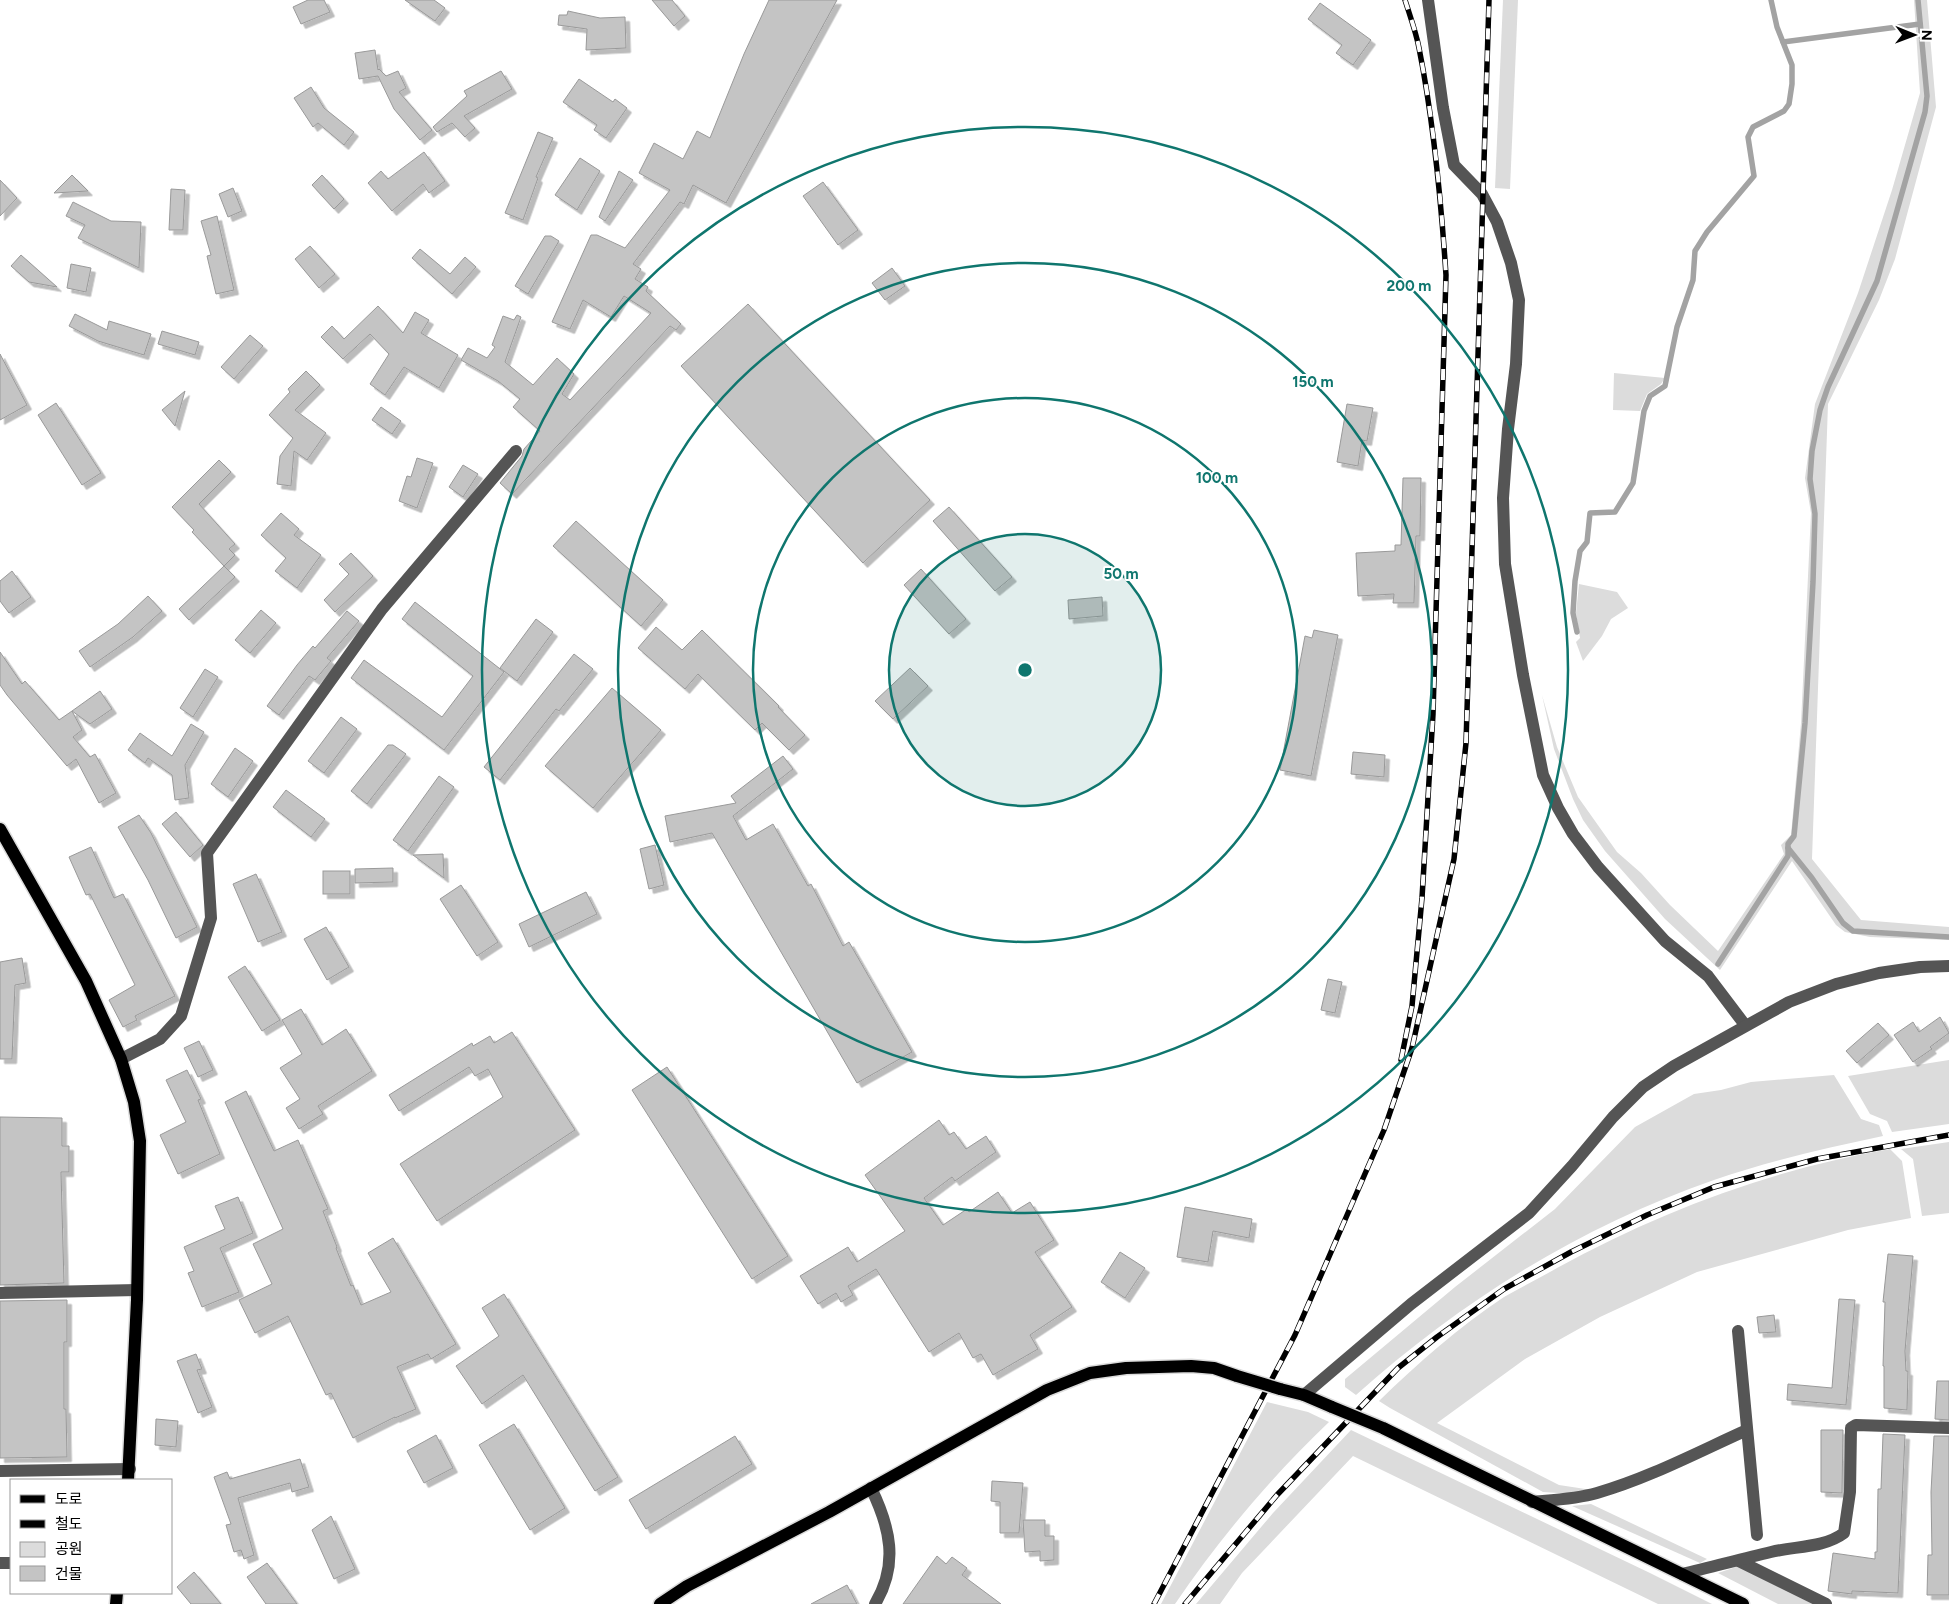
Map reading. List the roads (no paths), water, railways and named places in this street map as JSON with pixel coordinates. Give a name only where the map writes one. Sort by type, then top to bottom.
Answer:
[{"type":"main road","points":[[0,829],[86,981],[121,1058],[134,1102],[140,1141],[129,1475]]},
{"type":"main road","points":[[660,1604],[688,1586],[871,1488],[1047,1390],[1090,1373],[1126,1368],[1181,1366],[1214,1368],[1304,1395],[1383,1428],[1742,1604]]},
{"type":"street","points":[[1428,0],[1443,108],[1454,165],[1482,194],[1497,222],[1511,263],[1519,300],[1516,364],[1508,429],[1503,498],[1506,564],[1523,675],[1543,775],[1569,828],[1598,867],[1665,941],[1708,976],[1745,1025]]},
{"type":"street","points":[[121,1058],[160,1039],[181,1016],[211,918],[207,853],[382,610],[516,450]]},
{"type":"street","points":[[1304,1395],[1411,1304],[1529,1212],[1572,1166],[1613,1117],[1643,1088],[1674,1066],[1789,1002],[1836,984],[1887,972],[1920,967],[1949,966]]},
{"type":"street","points":[[0,1294],[136,1290]]},
{"type":"street","points":[[1738,1331],[1757,1536]]},
{"type":"street","points":[[1682,1574],[1772,1552],[1833,1541],[1844,1533],[1850,1492],[1851,1428],[1856,1425],[1949,1428]]},
{"type":"street","points":[[1532,1502],[1561,1500],[1596,1494],[1641,1479],[1747,1430]]},
{"type":"street","points":[[0,1471],[129,1475]]},
{"type":"street","points":[[871,1488],[884,1514],[890,1552],[881,1595],[875,1604]]},
{"type":"street","points":[[1739,1561],[1826,1604]]},
{"type":"waterway","points":[[1577,632],[1573,613],[1575,581],[1580,551],[1587,542],[1590,513],[1615,512],[1633,483],[1644,411],[1650,396],[1665,386],[1677,327],[1693,280],[1695,251],[1707,232],[1754,176],[1748,137],[1753,127],[1784,111],[1789,104],[1792,65],[1777,27],[1771,0]]},
{"type":"waterway","points":[[1718,964],[1788,856],[1788,844],[1794,836],[1805,723],[1813,582],[1815,514],[1810,479],[1812,451],[1820,410],[1828,387],[1877,281],[1925,112],[1927,96],[1918,0]]},
{"type":"waterway","points":[[1783,42],[1920,24]]},
{"type":"waterway","points":[[1788,848],[1812,878],[1843,923],[1853,931],[1949,937]]},
{"type":"railway","points":[[1401,1060],[1412,1006],[1422,898],[1433,714],[1446,275],[1429,104],[1418,42],[1405,0]]},
{"type":"railway","points":[[1154,1604],[1295,1335],[1384,1130],[1412,1048],[1454,859],[1466,743],[1489,0]]},
{"type":"railway","points":[[1185,1604],[1277,1495],[1398,1368],[1437,1337],[1504,1289],[1571,1252],[1647,1215],[1714,1187],[1817,1159],[1949,1135]]}]
